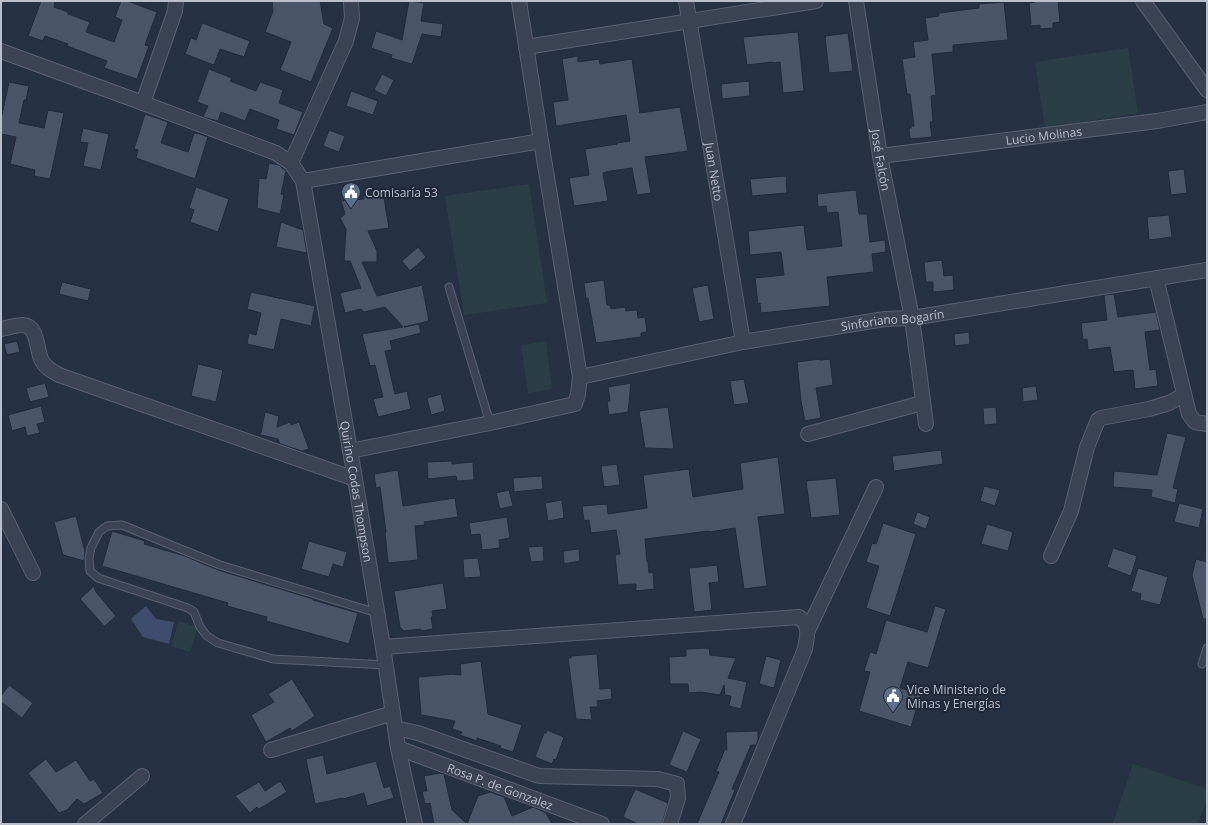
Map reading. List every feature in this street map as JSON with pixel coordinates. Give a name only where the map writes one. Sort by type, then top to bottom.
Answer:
[{"type":"street","points":[[143,103],[175,11],[176,1]]},
{"type":"street","points":[[1,51],[276,153],[291,163],[346,41],[352,18],[351,1]]},
{"type":"street","points":[[350,451],[490,423],[575,404],[580,377],[519,1]]},
{"type":"street","name":"Juan Netto","points":[[686,1],[743,342]]},
{"type":"street","points":[[526,47],[816,1]]},
{"type":"street","name":"José Falcón","points":[[856,1],[880,156],[912,318],[922,403],[926,424]]},
{"type":"street","points":[[1143,1],[1207,90]]},
{"type":"street","name":"Lucio Molinas","points":[[880,156],[1149,122],[1207,112]]},
{"type":"street","points":[[303,181],[541,141]]},
{"type":"street","name":"Quirino Codas Thompson","points":[[291,163],[303,181],[355,479],[386,665],[398,748],[415,824]]},
{"type":"street","name":"Sinforiano Bogarín","points":[[580,377],[743,342],[885,320],[912,318],[1207,270]]},
{"type":"street","points":[[1156,278],[1184,395],[1190,414],[1195,422],[1207,424]]},
{"type":"street","points":[[1,329],[23,325],[31,329],[35,336],[41,360],[47,368],[59,375],[355,479]]},
{"type":"street","points":[[1051,556],[1071,511],[1087,448],[1098,420],[1101,418],[1149,409],[1169,403],[1184,395]]},
{"type":"street","points":[[808,434],[922,403]]},
{"type":"street","points":[[733,824],[805,649],[808,630],[876,487]]},
{"type":"street","points":[[1,509],[33,573]]},
{"type":"street","points":[[383,647],[799,617],[804,621],[808,630]]},
{"type":"street","points":[[271,750],[393,713]]},
{"type":"street","points":[[395,728],[418,733],[539,776],[658,779],[677,784],[678,798],[670,824]]},
{"type":"street","name":"Rosa P. de Gonzalez","points":[[398,748],[602,824]]},
{"type":"street","points":[[85,824],[142,776]]},
{"type":"lane","points":[[449,287],[490,423]]},
{"type":"lane","points":[[377,613],[365,608],[220,565],[122,525],[107,526],[99,532],[91,548],[89,558],[90,571],[98,578],[188,608],[194,612],[200,627],[207,636],[218,643],[273,659],[386,665]]},
{"type":"lane","points":[[1202,664],[1207,648]]},
{"type":"green space","points":[[1128,48],[1138,113],[1045,128],[1035,62]]},
{"type":"green space","points":[[529,184],[547,303],[464,315],[445,196]]},
{"type":"green space","points":[[546,341],[552,389],[528,393],[521,345]]},
{"type":"green space","points":[[179,621],[198,627],[190,652],[171,646]]},
{"type":"green space","points":[[1133,764],[1207,789],[1207,798],[1198,824],[1113,823]]},
{"type":"water","points":[[146,606],[156,619],[174,622],[169,644],[143,637],[131,619]]},
{"type":"building","points":[[41,1],[55,1],[54,7],[90,22],[86,32],[114,42],[122,20],[115,17],[121,1],[127,1],[157,12],[145,45],[149,46],[137,79],[104,68],[107,61],[67,46],[68,44],[45,36],[43,41],[28,36]]},
{"type":"building","points":[[272,1],[320,1],[324,24],[333,28],[311,82],[280,70],[291,42],[265,32],[273,11]]},
{"type":"building","points":[[409,1],[424,3],[421,21],[443,24],[441,37],[422,34],[412,64],[391,58],[392,55],[371,48],[376,31],[402,40]]},
{"type":"building","points":[[1035,1],[1058,1],[1060,22],[1053,23],[1053,28],[1040,29],[1040,25],[1031,26],[1029,3]]},
{"type":"building","points":[[1004,2],[1008,40],[953,45],[953,52],[932,54],[936,95],[931,96],[933,122],[930,122],[932,137],[910,139],[909,128],[914,126],[910,94],[907,94],[902,59],[915,57],[913,42],[928,40],[925,18],[939,16],[939,13],[979,8],[979,4]]},
{"type":"building","points":[[202,23],[250,41],[244,57],[220,49],[214,65],[185,54],[191,38],[196,40]]},
{"type":"building","points":[[798,32],[804,91],[783,93],[780,62],[747,65],[743,37]]},
{"type":"building","points":[[848,33],[853,71],[829,73],[825,36]]},
{"type":"building","points":[[578,56],[578,62],[599,59],[600,64],[632,59],[640,113],[680,107],[688,151],[645,157],[651,193],[637,195],[632,168],[610,171],[603,173],[608,201],[574,206],[569,178],[589,175],[585,149],[630,141],[626,115],[556,126],[553,102],[568,100],[562,59]]},
{"type":"building","points":[[209,69],[232,78],[230,81],[256,91],[260,82],[283,90],[279,103],[303,112],[294,135],[276,129],[279,120],[250,109],[245,121],[221,112],[218,121],[203,117],[208,106],[197,102]]},
{"type":"building","points":[[382,74],[394,80],[386,96],[374,90]]},
{"type":"building","points":[[749,81],[750,96],[722,99],[721,84]]},
{"type":"building","points":[[9,82],[29,86],[19,123],[44,128],[48,110],[64,113],[50,179],[34,176],[35,170],[10,164],[16,137],[1,134],[1,119]]},
{"type":"building","points":[[351,91],[378,101],[373,115],[346,106]]},
{"type":"building","points":[[145,114],[168,122],[161,143],[188,152],[194,133],[208,137],[195,179],[136,158],[138,150],[134,149]]},
{"type":"building","points":[[83,128],[109,134],[101,170],[83,166],[88,143],[80,142]]},
{"type":"building","points":[[329,130],[345,136],[339,152],[323,146]]},
{"type":"building","points":[[269,163],[279,165],[286,171],[281,194],[284,195],[280,214],[257,208],[259,178],[266,179]]},
{"type":"building","points":[[1184,169],[1187,193],[1171,195],[1168,171]]},
{"type":"building","points":[[786,176],[787,193],[752,196],[750,179]]},
{"type":"building","points":[[196,187],[229,199],[218,232],[190,222],[194,210],[189,208]]},
{"type":"building","points":[[856,190],[859,214],[867,214],[870,242],[885,240],[886,252],[872,254],[874,272],[827,277],[830,306],[761,313],[760,303],[758,304],[755,278],[784,275],[781,252],[750,255],[748,231],[804,225],[807,250],[842,246],[838,212],[827,213],[826,206],[818,207],[817,194]]},
{"type":"building","points":[[383,192],[389,228],[368,231],[377,251],[377,262],[362,262],[377,296],[422,285],[429,321],[404,327],[419,324],[421,333],[390,341],[392,350],[385,351],[395,394],[407,391],[411,409],[378,417],[373,399],[383,397],[375,365],[370,366],[362,334],[403,327],[385,307],[364,312],[361,309],[345,313],[340,293],[361,288],[350,261],[344,261],[346,229],[340,218],[345,214],[341,201],[364,199],[363,195]]},
{"type":"building","points":[[1169,215],[1172,237],[1149,240],[1147,217]]},
{"type":"building","points":[[281,222],[303,230],[307,253],[276,247]]},
{"type":"building","points":[[418,247],[426,257],[410,271],[402,261]]},
{"type":"building","points":[[942,260],[944,276],[953,275],[954,290],[933,292],[933,282],[926,282],[924,262]]},
{"type":"building","points":[[604,280],[607,305],[610,305],[611,309],[625,307],[626,311],[637,310],[638,318],[645,317],[647,332],[641,333],[641,337],[596,343],[584,283]]},
{"type":"building","points":[[62,282],[91,289],[88,301],[59,294]]},
{"type":"building","points":[[708,285],[714,319],[699,322],[692,288]]},
{"type":"building","points":[[251,292],[315,306],[311,326],[281,319],[274,350],[247,344],[249,333],[256,335],[261,313],[247,309]]},
{"type":"building","points":[[1114,294],[1118,317],[1156,312],[1160,330],[1145,332],[1150,370],[1156,369],[1158,386],[1135,389],[1133,370],[1114,372],[1110,347],[1088,350],[1087,339],[1083,340],[1081,323],[1107,320],[1104,295]]},
{"type":"building","points":[[969,332],[970,344],[955,346],[954,334]]},
{"type":"building","points":[[17,341],[20,352],[7,355],[4,344]]},
{"type":"building","points":[[830,359],[833,385],[816,388],[821,418],[805,421],[801,401],[797,362]]},
{"type":"building","points":[[198,364],[223,370],[216,402],[191,396]]},
{"type":"building","points":[[744,379],[749,403],[734,405],[730,381]]},
{"type":"building","points":[[45,383],[49,397],[30,402],[26,388]]},
{"type":"building","points":[[631,383],[628,412],[609,415],[607,402],[610,401],[608,387]]},
{"type":"building","points":[[1036,386],[1038,400],[1023,402],[1022,388]]},
{"type":"building","points":[[441,394],[445,411],[431,415],[427,398]]},
{"type":"building","points":[[41,406],[45,422],[37,424],[40,433],[27,436],[25,427],[12,431],[8,415]]},
{"type":"building","points":[[668,407],[674,449],[645,448],[639,411]]},
{"type":"building","points":[[996,407],[997,424],[984,425],[983,408]]},
{"type":"building","points":[[265,412],[279,416],[277,427],[290,422],[291,425],[299,422],[309,449],[302,451],[280,444],[278,439],[257,434],[261,433]]},
{"type":"building","points":[[1167,433],[1186,437],[1173,488],[1178,489],[1175,503],[1151,497],[1152,490],[1113,487],[1114,471],[1157,475]]},
{"type":"building","points":[[941,450],[943,464],[894,471],[892,456]]},
{"type":"building","points":[[778,457],[785,514],[758,517],[767,586],[744,589],[735,528],[645,539],[647,562],[649,573],[653,572],[654,589],[636,591],[636,584],[618,585],[615,555],[620,554],[616,530],[591,533],[589,520],[584,521],[582,506],[607,504],[608,514],[647,508],[643,475],[689,469],[693,497],[743,489],[740,463]]},
{"type":"building","points":[[452,461],[452,464],[473,462],[474,480],[457,481],[456,476],[428,479],[427,462]]},
{"type":"building","points":[[617,464],[620,485],[604,487],[601,466]]},
{"type":"building","points":[[398,470],[403,506],[455,498],[458,517],[424,522],[425,525],[415,526],[418,560],[388,563],[386,532],[380,487],[376,488],[374,474]]},
{"type":"building","points":[[542,476],[543,489],[514,492],[513,478]]},
{"type":"building","points":[[836,478],[840,515],[811,518],[806,481]]},
{"type":"building","points":[[984,486],[1000,490],[995,506],[980,501]]},
{"type":"building","points":[[509,490],[513,506],[500,509],[496,493]]},
{"type":"building","points":[[562,500],[564,518],[548,521],[545,503]]},
{"type":"building","points":[[1179,503],[1203,509],[1199,528],[1174,522]]},
{"type":"building","points":[[917,512],[930,517],[926,529],[913,524]]},
{"type":"building","points":[[76,516],[85,552],[84,561],[63,555],[54,522]]},
{"type":"building","points":[[507,517],[510,538],[499,540],[500,548],[482,550],[480,534],[471,535],[469,523]]},
{"type":"building","points":[[883,523],[916,534],[890,616],[866,608],[879,566],[866,562],[872,543],[876,544],[877,542]]},
{"type":"building","points":[[987,524],[1013,532],[1008,551],[981,544]]},
{"type":"building","points":[[112,531],[145,541],[144,544],[185,556],[218,570],[358,613],[349,644],[266,621],[267,617],[227,606],[228,603],[102,566]]},
{"type":"building","points":[[309,541],[347,552],[343,567],[333,564],[329,577],[301,569]]},
{"type":"building","points":[[543,546],[544,561],[531,562],[528,547]]},
{"type":"building","points":[[1113,548],[1137,556],[1131,576],[1107,567]]},
{"type":"building","points":[[579,549],[580,561],[564,564],[563,551]]},
{"type":"building","points":[[478,558],[481,577],[464,578],[463,559]]},
{"type":"building","points":[[1196,559],[1207,562],[1207,619],[1203,619],[1192,575]]},
{"type":"building","points":[[717,565],[719,582],[709,583],[712,610],[694,612],[689,568]]},
{"type":"building","points":[[1138,568],[1168,577],[1160,605],[1140,600],[1141,594],[1131,591]]},
{"type":"building","points":[[443,583],[447,609],[432,611],[433,617],[431,617],[433,629],[404,631],[400,627],[394,591]]},
{"type":"building","points":[[94,586],[96,592],[116,616],[105,627],[80,599]]},
{"type":"building","points":[[935,606],[946,609],[928,668],[908,662],[900,688],[921,694],[911,727],[859,711],[870,672],[864,671],[870,652],[876,654],[886,620],[927,632]]},
{"type":"building","points":[[709,648],[710,655],[736,658],[728,678],[747,682],[741,709],[729,706],[731,696],[725,695],[724,685],[720,695],[701,692],[689,693],[688,684],[670,684],[669,657],[686,656],[686,649]]},
{"type":"building","points":[[597,654],[600,689],[611,688],[612,699],[597,701],[598,707],[590,707],[592,720],[576,719],[568,658],[571,658],[571,656]]},
{"type":"building","points":[[766,656],[781,660],[774,688],[759,684]]},
{"type":"building","points":[[481,661],[488,714],[522,725],[513,752],[500,748],[501,746],[477,738],[477,741],[460,735],[462,732],[452,729],[455,721],[421,715],[418,677],[453,674],[461,675],[460,664]]},
{"type":"building","points":[[292,679],[315,716],[292,731],[290,728],[266,742],[251,715],[274,702],[268,694]]},
{"type":"building","points":[[9,685],[33,703],[22,718],[1,702],[1,696]]},
{"type":"building","points":[[547,730],[564,737],[556,760],[554,759],[552,764],[535,757],[544,733],[546,733]]},
{"type":"building","points":[[683,731],[701,739],[687,772],[669,765]]},
{"type":"building","points":[[758,731],[758,740],[756,745],[751,745],[732,789],[735,790],[721,824],[697,824],[719,772],[716,771],[725,749],[727,750],[726,732]]},
{"type":"building","points":[[323,755],[327,774],[376,761],[384,788],[390,786],[394,798],[367,806],[364,793],[343,799],[315,804],[306,759]]},
{"type":"building","points":[[46,759],[56,772],[76,760],[90,781],[94,779],[103,793],[84,804],[77,799],[67,810],[59,813],[28,773]]},
{"type":"building","points":[[440,773],[444,774],[452,810],[467,824],[434,824],[430,803],[425,804],[422,791],[427,791],[424,776]]},
{"type":"building","points":[[280,781],[287,792],[259,809],[257,807],[250,813],[235,796],[259,782],[265,791]]},
{"type":"building","points":[[635,789],[668,803],[662,824],[638,824],[623,817]]},
{"type":"building","points":[[490,792],[504,797],[512,816],[533,807],[546,813],[552,824],[467,824],[478,796]]},
{"type":"place","name":"Comisaría 53","points":[[351,209]]},
{"type":"place","name":"Vice Ministerio de Minas y Energías","points":[[893,713]]}]
